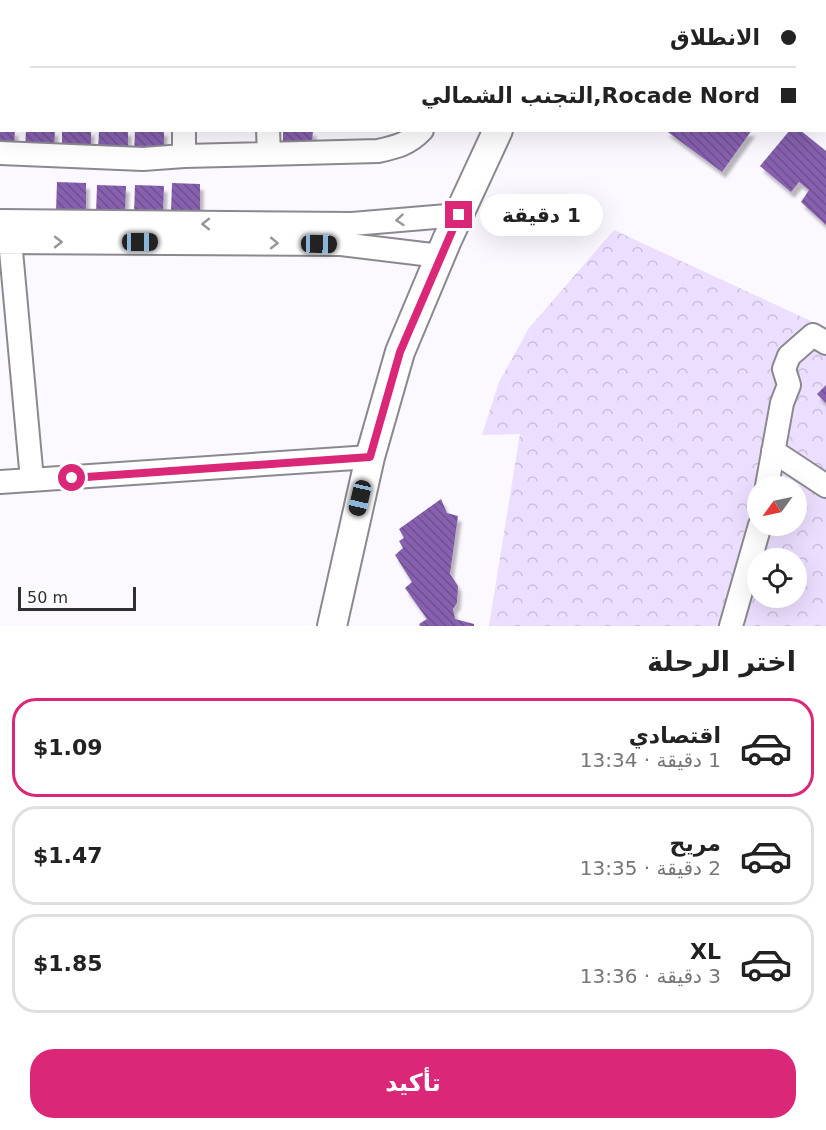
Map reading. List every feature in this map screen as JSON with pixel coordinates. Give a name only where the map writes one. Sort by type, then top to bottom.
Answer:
[{"type":"main road","points":[[332,626],[370,457],[400,352],[440,256],[497,132]]},
{"type":"street","points":[[184,132],[184,156]]},
{"type":"street","points":[[268,132],[269,154]]},
{"type":"street","points":[[0,153],[143,159],[378,151],[402,146],[420,132]]},
{"type":"street","points":[[5,231],[352,224],[459,215]]},
{"type":"street","points":[[5,231],[341,244],[440,256]]},
{"type":"street","points":[[5,231],[32,480]]},
{"type":"street","points":[[769,476],[782,403],[789,385],[783,369],[789,356],[813,335],[826,343]]},
{"type":"street","points":[[773,451],[826,486]]},
{"type":"street","points":[[0,482],[370,457]]},
{"type":"street","points":[[731,626],[757,536]]},
{"type":"green space","points":[[614,230],[826,328],[826,626],[489,626],[520,434],[482,435],[499,382],[529,328]]},
{"type":"building","points":[[0,132],[15,132],[14,146],[0,146]]},
{"type":"building","points":[[26,132],[55,132],[54,148],[25,149]]},
{"type":"building","points":[[62,132],[91,132],[91,148],[62,149]]},
{"type":"building","points":[[99,132],[128,132],[128,152],[98,152]]},
{"type":"building","points":[[135,132],[164,132],[164,153],[134,154]]},
{"type":"building","points":[[283,132],[313,132],[312,142],[283,142]]},
{"type":"building","points":[[668,132],[751,132],[722,172]]},
{"type":"building","points":[[788,132],[802,132],[826,151],[826,225],[801,202],[809,190],[799,182],[791,192],[760,166]]},
{"type":"building","points":[[57,182],[86,183],[86,211],[56,211]]},
{"type":"building","points":[[172,183],[200,184],[200,211],[171,212]]},
{"type":"building","points":[[97,185],[126,186],[125,213],[96,214]]},
{"type":"building","points":[[135,185],[164,186],[163,213],[134,213]]},
{"type":"building","points":[[826,385],[826,403],[817,394]]},
{"type":"building","points":[[441,499],[447,513],[458,516],[450,574],[458,586],[457,603],[453,609],[455,619],[474,624],[474,626],[420,626],[419,624],[427,619],[405,588],[412,582],[395,555],[403,548],[399,541],[404,538],[399,529]]},
{"type":"route","points":[[72,478],[370,457],[400,352],[459,215]]}]
